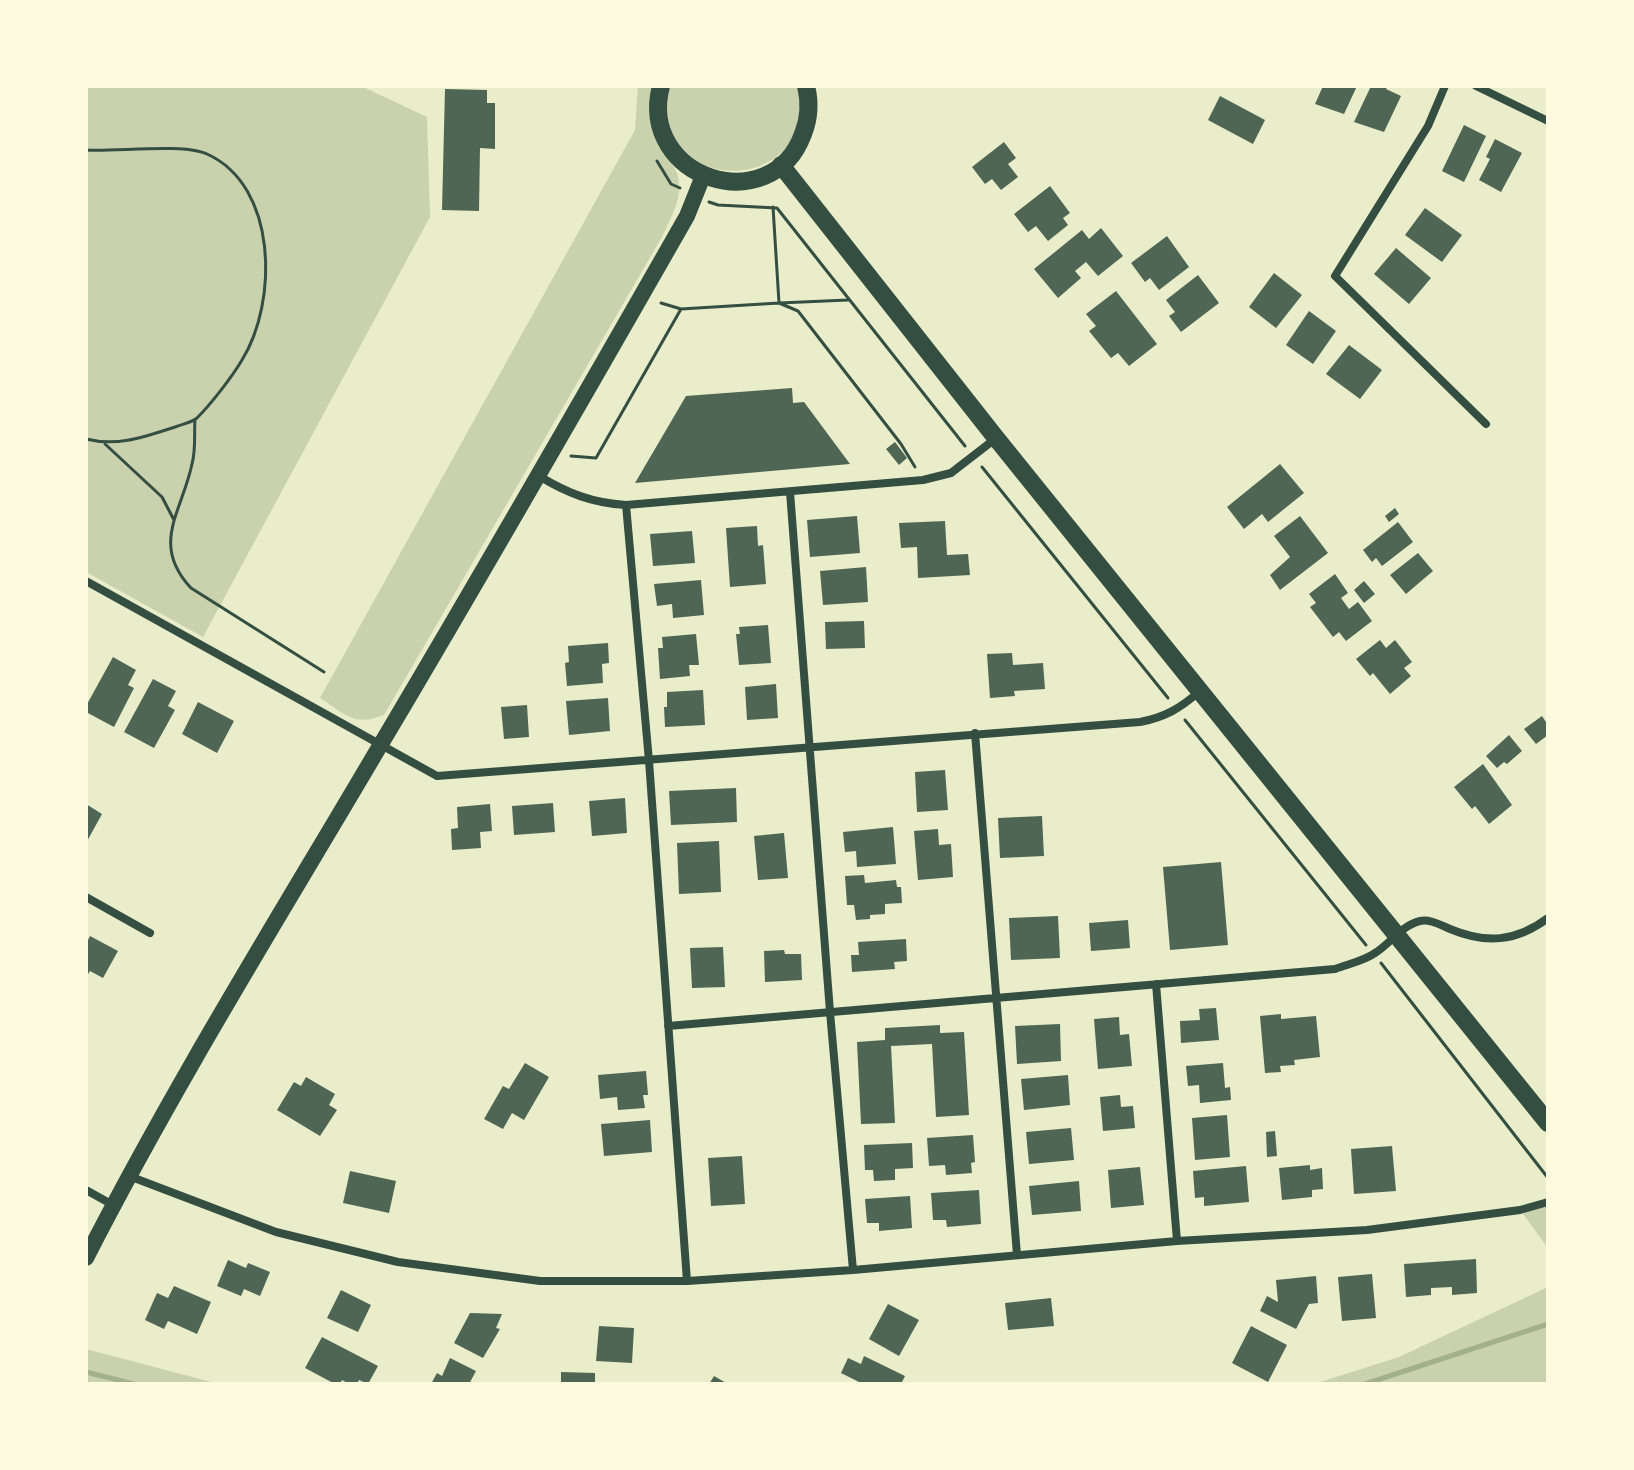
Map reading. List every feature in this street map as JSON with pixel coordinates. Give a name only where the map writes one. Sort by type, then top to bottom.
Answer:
[{"type":"main road","points":[[661,86],[658,116],[663,135],[680,159],[703,176],[723,182],[743,182],[763,176],[781,165],[801,141],[807,124],[809,107],[806,86]]},
{"type":"main road","points":[[781,165],[996,438],[1548,1123]]},
{"type":"main road","points":[[86,1258],[245,973],[539,476],[687,216],[703,176]]},
{"type":"street","points":[[1445,86],[1428,126],[1335,276],[1486,424]]},
{"type":"street","points":[[1476,86],[1548,121]]},
{"type":"street","points":[[539,476],[574,496],[600,503],[626,505],[790,492],[923,480],[951,473],[996,438]]},
{"type":"street","points":[[790,492],[853,1270]]},
{"type":"street","points":[[626,505],[649,761],[687,1281]]},
{"type":"street","points":[[86,581],[437,776],[1140,722],[1163,718],[1200,691]]},
{"type":"street","points":[[975,733],[1017,1255]]},
{"type":"street","points":[[86,897],[150,933]]},
{"type":"street","points":[[668,1026],[1335,969],[1374,955],[1397,934],[1419,921],[1431,921],[1476,938],[1507,939],[1529,932],[1548,918]]},
{"type":"street","points":[[1156,984],[1177,1241]]},
{"type":"street","points":[[129,1176],[276,1232],[398,1262],[540,1281],[687,1281],[853,1270],[1177,1241],[1367,1230],[1520,1210],[1548,1202]]},
{"type":"street","points":[[86,1190],[113,1205]]},
{"type":"path","points":[[86,150],[177,148],[205,153],[225,164],[243,183],[254,206],[262,227],[265,257],[265,288],[257,325],[243,360],[195,420],[136,440],[105,444],[86,439]]},
{"type":"path","points":[[718,205],[777,208],[1374,955],[1548,1178]]},
{"type":"path","points":[[773,207],[779,303]]},
{"type":"path","points":[[661,303],[681,309],[849,300]]},
{"type":"path","points":[[779,303],[798,311],[901,444],[923,480]]},
{"type":"path","points":[[571,456],[596,458],[681,309]]},
{"type":"path","points":[[195,420],[193,461],[174,520],[170,546],[172,561],[191,588],[324,672]]},
{"type":"path","points":[[105,444],[162,497],[174,520]]},
{"type":"green space","points":[[86,86],[361,86],[427,117],[430,217],[203,637],[86,572]]},
{"type":"green space","points":[[638,86],[652,86],[650,112],[653,130],[678,178],[677,203],[662,237],[384,715],[365,720],[343,714],[320,698],[635,130]]},
{"type":"green space","points":[[670,86],[798,86],[798,123],[784,150],[761,166],[733,171],[705,165],[683,149],[669,123]]},
{"type":"green space","points":[[1548,1202],[1548,1248],[1520,1210]]},
{"type":"green space","points":[[1548,1287],[1548,1384],[1314,1384],[1399,1357]]},
{"type":"green space","points":[[86,1349],[219,1384],[86,1384]]},
{"type":"building","points":[[1323,86],[1357,86],[1344,114],[1315,104]]},
{"type":"building","points":[[1371,86],[1388,86],[1386,89],[1401,96],[1384,132],[1354,122]]},
{"type":"building","points":[[445,89],[487,90],[487,103],[495,103],[495,149],[480,148],[479,211],[442,210]]},
{"type":"building","points":[[1220,96],[1265,120],[1253,144],[1208,120]]},
{"type":"building","points":[[1464,125],[1486,136],[1464,182],[1442,171]]},
{"type":"building","points":[[1495,139],[1522,153],[1501,192],[1479,180],[1490,159],[1486,157]]},
{"type":"building","points":[[1004,142],[1016,158],[1008,164],[1018,177],[1001,190],[992,179],[985,184],[972,167]]},
{"type":"building","points":[[1050,186],[1070,213],[1063,218],[1068,225],[1048,241],[1036,226],[1028,232],[1014,214]]},
{"type":"building","points":[[1425,208],[1462,235],[1442,262],[1405,235]]},
{"type":"building","points":[[1101,228],[1123,256],[1098,276],[1086,262],[1075,271],[1081,278],[1058,298],[1034,269],[1082,230],[1089,239]]},
{"type":"building","points":[[1167,236],[1189,267],[1159,290],[1150,278],[1145,282],[1131,263]]},
{"type":"building","points":[[1396,248],[1431,278],[1409,304],[1374,274]]},
{"type":"building","points":[[1274,273],[1302,295],[1276,328],[1249,307]]},
{"type":"building","points":[[1198,275],[1219,303],[1181,332],[1169,316],[1175,312],[1166,300]]},
{"type":"building","points":[[1116,291],[1157,344],[1129,366],[1118,353],[1111,358],[1089,331],[1096,326],[1086,314]]},
{"type":"building","points":[[1309,311],[1336,331],[1313,364],[1286,345]]},
{"type":"building","points":[[1349,345],[1382,370],[1360,399],[1326,374]]},
{"type":"building","points":[[792,388],[793,403],[804,402],[850,464],[635,483],[686,396]]},
{"type":"building","points":[[895,442],[907,458],[899,465],[886,449]]},
{"type":"building","points":[[1280,464],[1304,493],[1268,522],[1262,514],[1244,529],[1227,507]]},
{"type":"building","points":[[1395,508],[1399,514],[1389,522],[1385,516]]},
{"type":"building","points":[[857,516],[860,553],[810,557],[807,520]]},
{"type":"building","points":[[1300,516],[1328,553],[1280,590],[1270,575],[1290,557],[1274,536]]},
{"type":"building","points":[[945,521],[947,555],[968,554],[970,575],[918,578],[917,547],[901,548],[899,523]]},
{"type":"building","points":[[1398,522],[1413,542],[1382,566],[1376,558],[1372,562],[1363,550]]},
{"type":"building","points":[[757,526],[758,546],[763,545],[766,584],[730,587],[726,528]]},
{"type":"building","points":[[692,531],[695,563],[653,566],[650,534]]},
{"type":"building","points":[[1418,553],[1433,571],[1406,594],[1390,575]]},
{"type":"building","points":[[866,567],[868,602],[823,605],[820,571]]},
{"type":"building","points":[[1335,574],[1348,593],[1341,598],[1349,609],[1358,602],[1372,621],[1346,641],[1339,632],[1333,637],[1310,607],[1316,603],[1309,594]]},
{"type":"building","points":[[701,580],[704,615],[673,618],[672,604],[657,606],[654,584]]},
{"type":"building","points":[[1364,581],[1375,594],[1364,603],[1354,590]]},
{"type":"building","points":[[864,621],[865,648],[826,649],[825,622]]},
{"type":"building","points":[[768,625],[771,663],[739,665],[736,634],[740,634],[739,627]]},
{"type":"building","points":[[696,634],[699,665],[689,665],[690,676],[660,679],[658,648],[663,648],[662,637]]},
{"type":"building","points":[[1380,640],[1386,648],[1395,640],[1412,662],[1404,668],[1411,676],[1390,694],[1373,673],[1370,676],[1356,659]]},
{"type":"building","points":[[608,643],[609,663],[602,664],[603,683],[567,686],[565,663],[569,662],[568,646]]},
{"type":"building","points":[[1012,653],[1013,665],[1043,663],[1045,689],[1014,691],[1015,696],[990,698],[987,654]]},
{"type":"building","points":[[113,657],[136,670],[128,685],[134,688],[114,727],[86,712],[86,706]]},
{"type":"building","points":[[153,679],[176,691],[168,706],[175,710],[154,748],[124,732]]},
{"type":"building","points":[[776,684],[778,718],[747,720],[745,687]]},
{"type":"building","points":[[703,690],[705,725],[665,727],[667,692]]},
{"type":"building","points":[[608,698],[610,731],[569,735],[566,701]]},
{"type":"building","points":[[198,702],[234,721],[217,753],[182,734]]},
{"type":"building","points":[[527,705],[529,737],[504,739],[501,707]]},
{"type":"building","points":[[1542,716],[1548,725],[1548,735],[1536,744],[1524,729]]},
{"type":"building","points":[[1509,735],[1522,751],[1497,768],[1486,756]]},
{"type":"building","points":[[1483,764],[1512,805],[1489,824],[1454,787]]},
{"type":"building","points":[[945,770],[948,810],[917,812],[915,772]]},
{"type":"building","points":[[736,788],[737,822],[671,825],[669,791]]},
{"type":"building","points":[[625,798],[627,833],[592,836],[589,801]]},
{"type":"building","points":[[553,803],[555,832],[514,835],[512,806]]},
{"type":"building","points":[[86,804],[102,814],[86,843]]},
{"type":"building","points":[[490,804],[492,831],[480,832],[481,848],[452,850],[451,829],[458,828],[457,807]]},
{"type":"building","points":[[1042,816],[1044,856],[1000,858],[998,818]]},
{"type":"building","points":[[893,827],[896,864],[857,867],[856,851],[845,852],[843,832]]},
{"type":"building","points":[[938,829],[939,845],[951,844],[953,877],[918,880],[914,831]]},
{"type":"building","points":[[784,833],[788,878],[758,880],[754,836]]},
{"type":"building","points":[[719,841],[721,892],[679,894],[677,843]]},
{"type":"building","points":[[1221,862],[1228,945],[1170,950],[1163,867]]},
{"type":"building","points":[[864,875],[865,883],[896,880],[897,887],[901,887],[902,903],[885,904],[885,914],[856,920],[854,905],[847,905],[845,876]]},
{"type":"building","points":[[1058,916],[1060,958],[1011,960],[1009,918]]},
{"type":"building","points":[[1128,920],[1130,948],[1091,951],[1089,923]]},
{"type":"building","points":[[90,936],[118,951],[103,978],[90,971],[86,977],[86,944]]},
{"type":"building","points":[[906,939],[907,961],[894,962],[895,969],[852,972],[851,955],[859,955],[858,942]]},
{"type":"building","points":[[723,947],[725,987],[692,988],[690,948]]},
{"type":"building","points":[[784,950],[785,954],[801,954],[802,980],[765,982],[764,951]]},
{"type":"building","points":[[1216,1008],[1219,1040],[1181,1043],[1180,1021],[1200,1020],[1199,1009]]},
{"type":"building","points":[[1281,1014],[1281,1019],[1316,1016],[1320,1057],[1294,1060],[1295,1065],[1280,1066],[1281,1072],[1265,1073],[1260,1016]]},
{"type":"building","points":[[1119,1017],[1120,1035],[1129,1034],[1132,1066],[1098,1069],[1094,1019]]},
{"type":"building","points":[[1060,1024],[1061,1061],[1017,1064],[1015,1026]]},
{"type":"building","points":[[940,1025],[940,1033],[964,1032],[969,1115],[936,1117],[932,1044],[891,1046],[895,1123],[861,1124],[857,1042],[885,1040],[885,1028]]},
{"type":"building","points":[[525,1063],[549,1077],[524,1120],[512,1113],[503,1129],[484,1119],[503,1086],[509,1089]]},
{"type":"building","points":[[1223,1063],[1225,1088],[1230,1087],[1231,1100],[1200,1103],[1199,1085],[1188,1086],[1186,1066]]},
{"type":"building","points":[[646,1071],[648,1095],[643,1095],[645,1108],[618,1110],[617,1097],[600,1099],[598,1075]]},
{"type":"building","points":[[1068,1075],[1070,1105],[1024,1110],[1021,1079]]},
{"type":"building","points":[[306,1077],[335,1094],[329,1105],[337,1110],[320,1136],[277,1110],[294,1082],[301,1086]]},
{"type":"building","points":[[1120,1095],[1121,1107],[1133,1106],[1135,1128],[1103,1131],[1100,1097]]},
{"type":"building","points":[[1227,1115],[1230,1157],[1195,1160],[1192,1118]]},
{"type":"building","points":[[650,1120],[652,1152],[604,1156],[601,1124]]},
{"type":"building","points":[[1071,1128],[1074,1160],[1029,1164],[1026,1132]]},
{"type":"building","points":[[1275,1131],[1277,1156],[1267,1157],[1266,1132]]},
{"type":"building","points":[[973,1135],[975,1162],[971,1163],[972,1173],[946,1175],[945,1165],[929,1166],[927,1138]]},
{"type":"building","points":[[912,1143],[913,1168],[895,1169],[895,1180],[874,1181],[873,1170],[865,1170],[864,1145]]},
{"type":"building","points":[[1392,1146],[1396,1191],[1354,1194],[1351,1149]]},
{"type":"building","points":[[742,1156],[745,1204],[711,1206],[708,1158]]},
{"type":"building","points":[[1310,1165],[1310,1170],[1322,1168],[1323,1189],[1312,1190],[1312,1197],[1282,1200],[1279,1168]]},
{"type":"building","points":[[1246,1166],[1249,1202],[1204,1206],[1204,1197],[1195,1198],[1193,1171]]},
{"type":"building","points":[[1140,1167],[1144,1205],[1111,1208],[1108,1170]]},
{"type":"building","points":[[350,1171],[396,1181],[389,1213],[343,1203]]},
{"type":"building","points":[[1079,1181],[1081,1211],[1032,1215],[1029,1186]]},
{"type":"building","points":[[979,1190],[981,1224],[947,1227],[946,1220],[933,1220],[931,1193]]},
{"type":"building","points":[[910,1196],[912,1228],[879,1231],[879,1223],[867,1223],[865,1199]]},
{"type":"building","points":[[1476,1259],[1477,1293],[1452,1295],[1452,1287],[1431,1288],[1431,1295],[1406,1297],[1404,1264]]},
{"type":"building","points":[[228,1260],[246,1268],[248,1263],[270,1272],[260,1296],[244,1289],[241,1296],[217,1286]]},
{"type":"building","points":[[1372,1274],[1376,1318],[1342,1321],[1338,1277]]},
{"type":"building","points":[[1316,1276],[1318,1303],[1309,1304],[1296,1329],[1260,1311],[1267,1296],[1278,1302],[1276,1280]]},
{"type":"building","points":[[174,1286],[211,1302],[197,1334],[168,1321],[164,1329],[145,1320],[157,1293],[168,1298]]},
{"type":"building","points":[[341,1290],[371,1305],[358,1332],[327,1318]]},
{"type":"building","points":[[1051,1298],[1054,1326],[1008,1330],[1005,1303]]},
{"type":"building","points":[[888,1304],[919,1320],[899,1356],[869,1339]]},
{"type":"building","points":[[470,1313],[502,1314],[496,1328],[500,1329],[483,1358],[454,1343]]},
{"type":"building","points":[[599,1326],[634,1328],[632,1363],[596,1361]]},
{"type":"building","points":[[1251,1326],[1287,1345],[1268,1382],[1232,1363]]},
{"type":"building","points":[[322,1337],[378,1366],[368,1384],[359,1380],[357,1384],[349,1384],[342,1380],[340,1384],[335,1384],[305,1368]]},
{"type":"building","points":[[864,1356],[905,1376],[901,1384],[863,1384],[841,1373],[848,1358],[861,1364]]},
{"type":"building","points":[[450,1358],[476,1371],[469,1384],[431,1384],[437,1373],[442,1376]]},
{"type":"building","points":[[561,1372],[595,1373],[595,1384],[561,1384]]},
{"type":"building","points":[[714,1376],[728,1384],[709,1384]]},
{"type":"waterway","points":[[1365,1384],[1548,1324]]},
{"type":"waterway","points":[[86,1372],[134,1384]]}]
